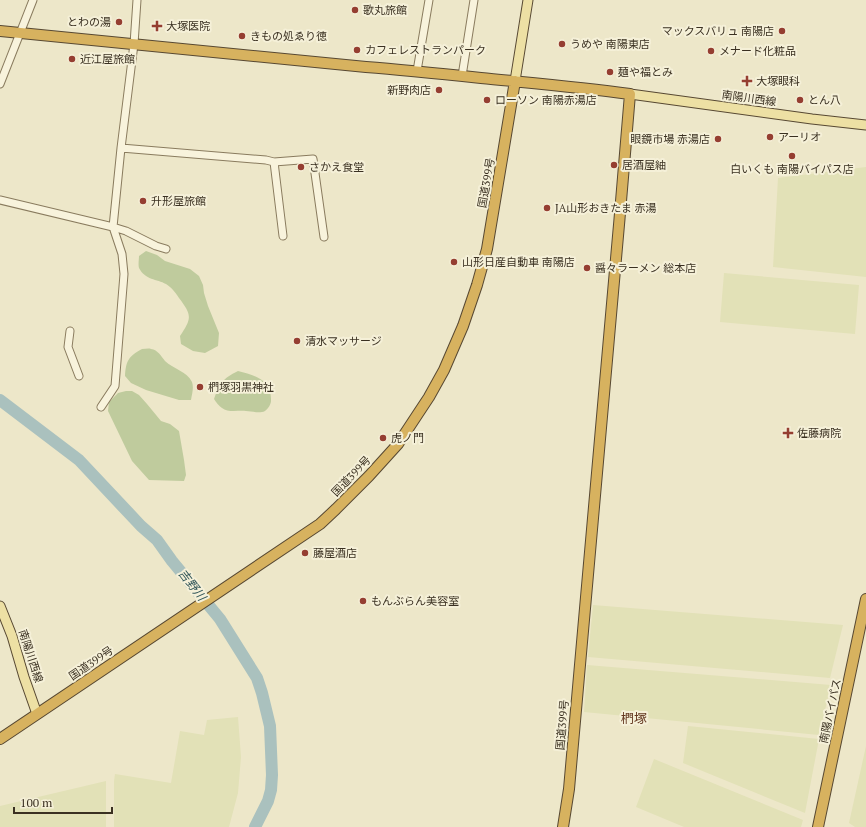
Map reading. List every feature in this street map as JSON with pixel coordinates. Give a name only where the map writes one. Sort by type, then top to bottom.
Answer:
[{"type":"highway","points":[[0,31],[351,66],[417,71],[630,94]]},
{"type":"highway","name":"国道399号","points":[[0,739],[320,524],[369,476],[398,444],[429,397],[444,370],[463,326],[477,286],[487,248],[515,81]]},
{"type":"highway","name":"国道399号","points":[[563,827],[569,790],[630,94]]},
{"type":"highway","name":"南陽バイパス","points":[[818,827],[866,599]]},
{"type":"main road","points":[[515,81],[528,0]]},
{"type":"main road","name":"南陽川西線","points":[[630,94],[866,125]]},
{"type":"main road","name":"南陽川西線","points":[[0,606],[12,636],[37,714]]},
{"type":"street","points":[[0,84],[33,0]]},
{"type":"street","points":[[101,407],[115,386],[124,274],[122,254],[113,227],[134,44],[137,0]]},
{"type":"street","points":[[417,71],[429,0]]},
{"type":"street","points":[[462,76],[474,0]]},
{"type":"street","points":[[121,148],[266,160],[274,162],[313,159],[324,237]]},
{"type":"street","points":[[274,162],[283,236]]},
{"type":"street","points":[[0,200],[113,227],[126,231],[156,246],[166,249]]},
{"type":"street","points":[[70,331],[68,348],[79,376]]},
{"type":"green space","points":[[866,167],[866,277],[773,267],[778,178]]},
{"type":"green space","points":[[146,251],[157,255],[165,261],[190,269],[199,276],[203,285],[208,306],[219,333],[218,346],[205,353],[193,351],[181,344],[180,336],[187,325],[189,317],[188,313],[175,292],[170,287],[163,282],[144,275],[139,268],[139,256]]},
{"type":"green space","points":[[724,273],[859,285],[855,334],[720,322]]},
{"type":"green space","points":[[142,349],[156,351],[168,364],[190,378],[193,384],[191,400],[179,400],[146,390],[131,383],[125,376],[127,362],[131,356]]},
{"type":"green space","points":[[238,371],[256,377],[265,383],[269,388],[271,402],[265,411],[224,410],[214,399],[222,382],[228,376]]},
{"type":"green space","points":[[132,391],[139,395],[161,421],[170,424],[179,431],[186,475],[184,481],[149,480],[132,461],[108,411],[109,402],[118,393]]},
{"type":"green space","points":[[593,605],[843,625],[830,678],[588,657]]},
{"type":"green space","points":[[587,665],[831,685],[819,735],[584,712]]},
{"type":"green space","points":[[238,717],[241,757],[238,793],[229,827],[114,827],[115,774],[171,783],[180,731],[204,735],[207,720]]},
{"type":"green space","points":[[688,726],[819,739],[805,813],[683,763]]},
{"type":"green space","points":[[866,746],[866,827],[855,827],[849,823]]},
{"type":"green space","points":[[654,759],[803,820],[801,827],[684,827],[636,807]]},
{"type":"green space","points":[[106,781],[106,827],[0,827],[0,806]]},
{"type":"waterway","name":"吉野川","points":[[0,400],[79,460],[141,526],[157,540],[172,561],[220,619],[257,678],[270,726],[272,775],[271,790],[268,801],[255,827]]},
{"type":"place","name":"歌丸旅館","points":[[355,10]]},
{"type":"place","name":"とわの湯","points":[[119,22]]},
{"type":"place","name":"大塚医院","points":[[157,26]]},
{"type":"place","name":"マックスバリュ 南陽店","points":[[782,31]]},
{"type":"place","name":"きもの処ゑり徳","points":[[242,36]]},
{"type":"place","name":"うめや 南陽東店","points":[[562,44]]},
{"type":"place","name":"カフェレストランパーク","points":[[357,50]]},
{"type":"place","name":"メナード化粧品","points":[[711,51]]},
{"type":"place","name":"近江屋旅館","points":[[72,59]]},
{"type":"place","name":"麺や福とみ","points":[[610,72]]},
{"type":"place","name":"大塚眼科","points":[[747,81]]},
{"type":"place","name":"新野肉店","points":[[439,90]]},
{"type":"place","name":"ローソン 南陽赤湯店","points":[[487,100]]},
{"type":"place","name":"とん八","points":[[800,100]]},
{"type":"place","name":"アーリオ","points":[[770,137]]},
{"type":"place","name":"眼鏡市場 赤湯店","points":[[718,139]]},
{"type":"place","name":"白いくも 南陽バイパス店","points":[[792,156]]},
{"type":"place","name":"居酒屋紬","points":[[614,165]]},
{"type":"place","name":"さかえ食堂","points":[[301,167]]},
{"type":"place","name":"升形屋旅館","points":[[143,201]]},
{"type":"place","name":"JA山形おきたま 赤湯","points":[[547,208]]},
{"type":"place","name":"山形日産自動車 南陽店","points":[[454,262]]},
{"type":"place","name":"醤々ラーメン 総本店","points":[[587,268]]},
{"type":"place","name":"清水マッサージ","points":[[297,341]]},
{"type":"place","name":"椚塚羽黒神社","points":[[200,387]]},
{"type":"place","name":"佐藤病院","points":[[788,433]]},
{"type":"place","name":"虎ノ門","points":[[383,438]]},
{"type":"place","name":"藤屋酒店","points":[[305,553]]},
{"type":"place","name":"もんぶらん美容室","points":[[363,601]]},
{"type":"district","name":"椚塚","points":[[634,718]]}]
